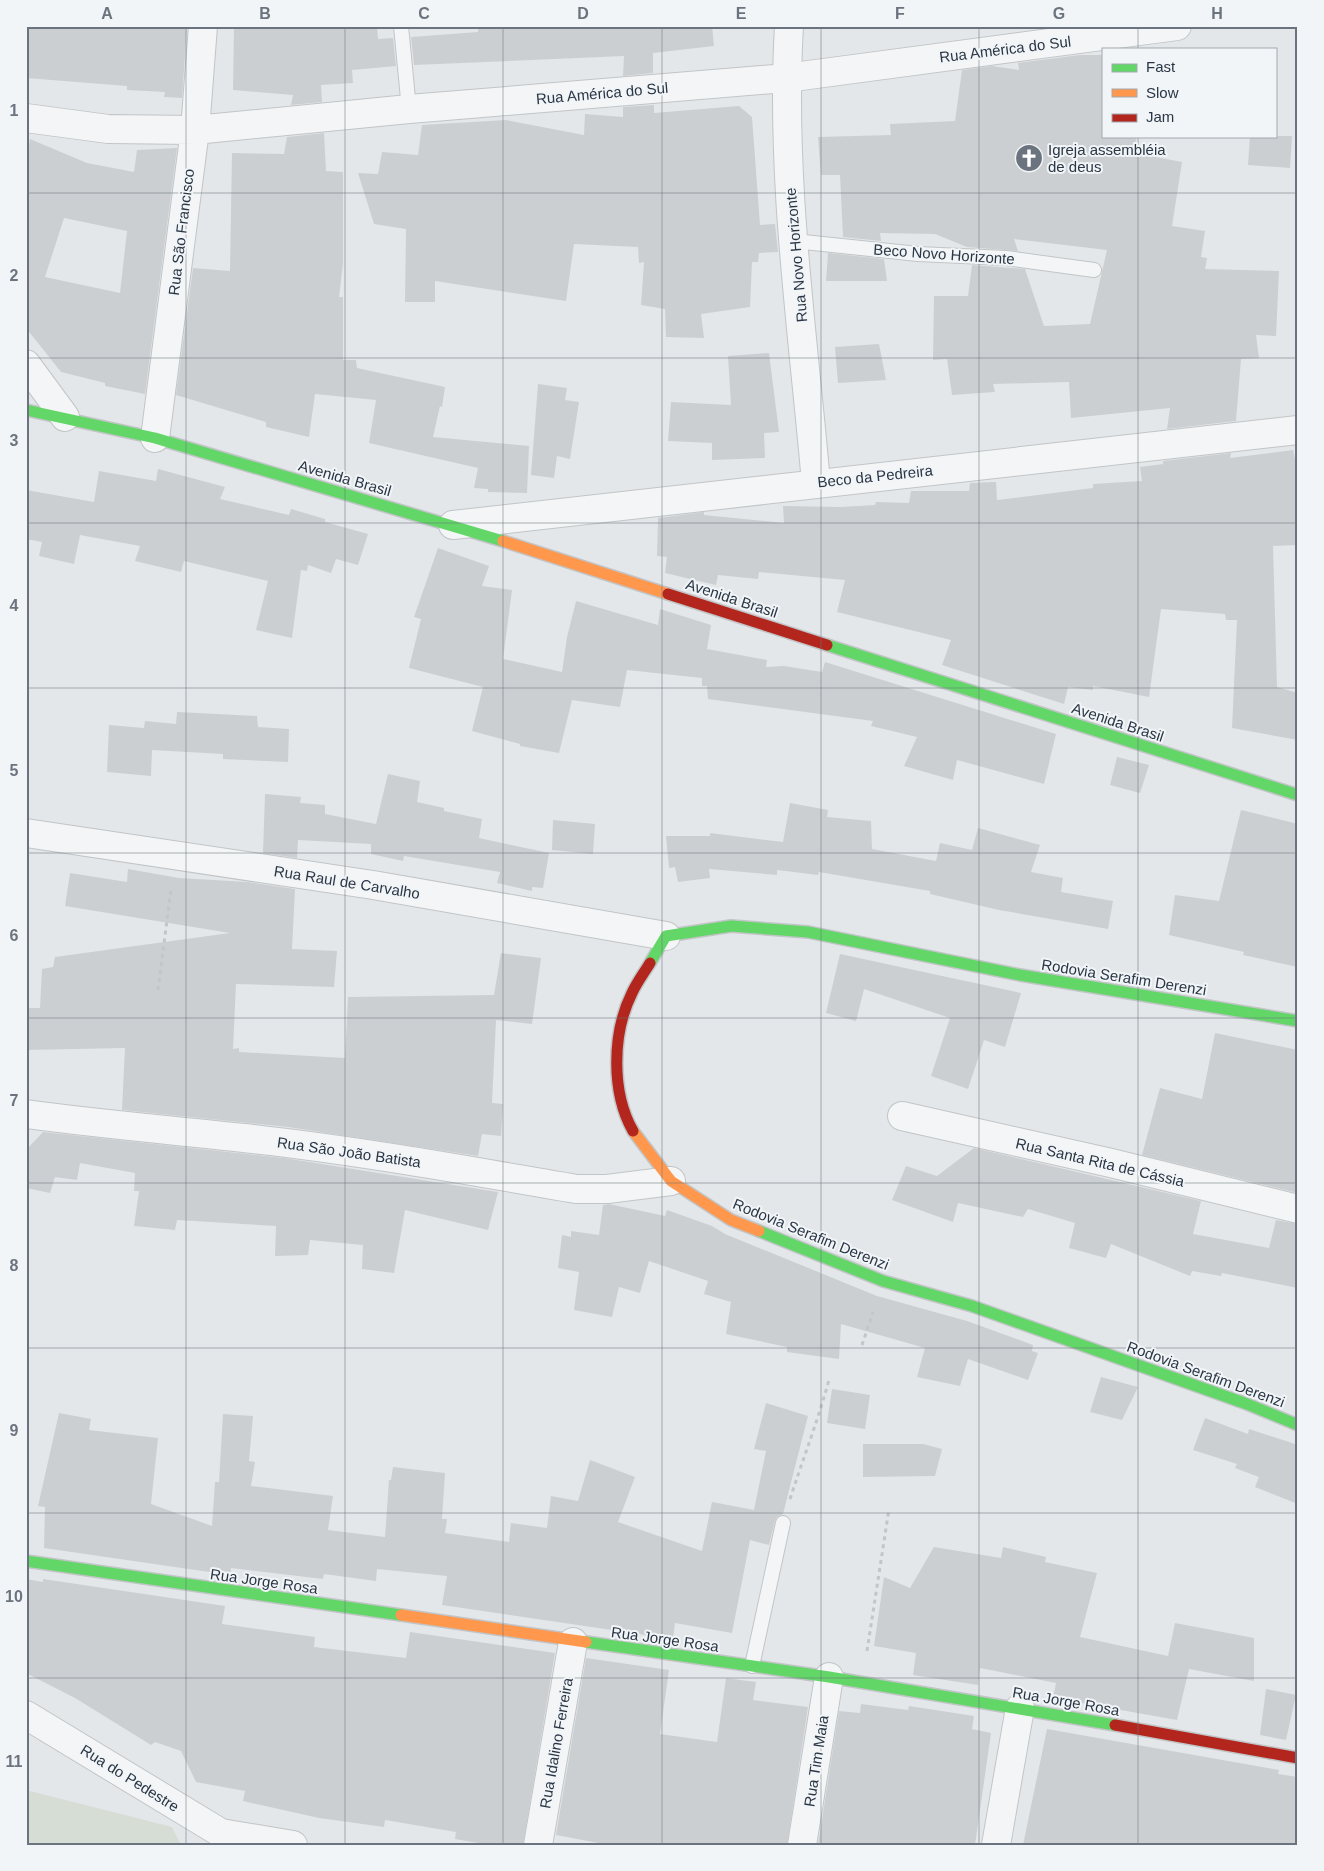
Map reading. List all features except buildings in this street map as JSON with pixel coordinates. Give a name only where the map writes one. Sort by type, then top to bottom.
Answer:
[{"type":"street","name":"Rua São Francisco","points":[[155,438],[195,130],[203,26]]},
{"type":"street","name":"Rua Novo Horizonte","points":[[789,26],[786,78],[794,241],[816,483]]},
{"type":"street","name":"Rua América do Sul","points":[[26,118],[108,129],[195,130],[409,109],[786,78],[1048,35],[1177,26]]},
{"type":"street","points":[[26,364],[76,420]]},
{"type":"street","points":[[26,410],[76,420]]},
{"type":"street","name":"Avenida Brasil","points":[[76,420],[155,438],[453,525],[1298,795]]},
{"type":"street","name":"Beco da Pedreira","points":[[453,525],[1298,430]]},
{"type":"street","name":"Rua Raul de Carvalho","points":[[26,833],[373,885],[666,936]]},
{"type":"street","name":"Rodovia Serafim Derenzi","points":[[1298,1021],[1020,975],[808,932],[731,926],[666,936],[631,994],[618,1038],[617,1088],[632,1129],[671,1181],[730,1220],[883,1281],[972,1306],[1247,1404],[1298,1425]]},
{"type":"street","name":"Rua São João Batista","points":[[26,1114],[99,1124],[244,1138],[390,1157],[576,1188],[607,1189],[671,1181]]},
{"type":"street","name":"Rua Santa Rita de Cássia","points":[[902,1116],[1102,1161],[1298,1210]]},
{"type":"street","name":"Rua Jorge Rosa","points":[[26,1561],[573,1642],[830,1677],[862,1684],[1020,1708],[1298,1758]]},
{"type":"street","name":"Rua Idalino Ferreira","points":[[538,1845],[573,1642]]},
{"type":"street","name":"Rua Tim Maia","points":[[802,1845],[830,1677]]},
{"type":"street","points":[[996,1845],[1020,1708]]},
{"type":"street","name":"Rua do Pedestre","points":[[26,1715],[226,1839]]},
{"type":"street","points":[[226,1839],[293,1845]]},
{"type":"lane","points":[[400,26],[409,109]]},
{"type":"lane","name":"Beco Novo Horizonte","points":[[794,241],[918,254],[1006,258],[1094,270]]},
{"type":"lane","points":[[752,1666],[783,1523]]},
{"type":"path","points":[[158,990],[175,856]]},
{"type":"path","points":[[783,1523],[805,1452],[812,1438],[829,1380]]},
{"type":"path","points":[[862,1684],[890,1508]]},
{"type":"shaded area","points":[[26,1790],[172,1827],[181,1845],[26,1845]]},
{"type":"traffic: fast","points":[[26,410],[155,438],[503,541]]},
{"type":"traffic: fast","points":[[827,645],[1298,795]]},
{"type":"traffic: fast","points":[[650,963],[666,936],[731,926],[808,932],[1020,975],[1298,1021]]},
{"type":"traffic: fast","points":[[759,1231],[883,1281],[972,1306],[1247,1404],[1298,1425]]},
{"type":"traffic: fast","points":[[26,1561],[401,1615]]},
{"type":"traffic: fast","points":[[586,1642],[829,1677],[1115,1725]]},
{"type":"traffic: slow","points":[[503,541],[668,594]]},
{"type":"traffic: slow","points":[[633,1131],[671,1181],[731,1220],[759,1231]]},
{"type":"traffic: slow","points":[[401,1615],[586,1642]]},
{"type":"traffic: jam","points":[[668,594],[827,645]]},
{"type":"traffic: jam","points":[[633,1131],[621,1099],[618,1081],[618,1044],[625,1009],[634,989],[650,963]]},
{"type":"traffic: jam","points":[[1115,1725],[1298,1758]]},
{"type":"place","name":"Igreja assembléia de deus","points":[[1029,158]]}]
